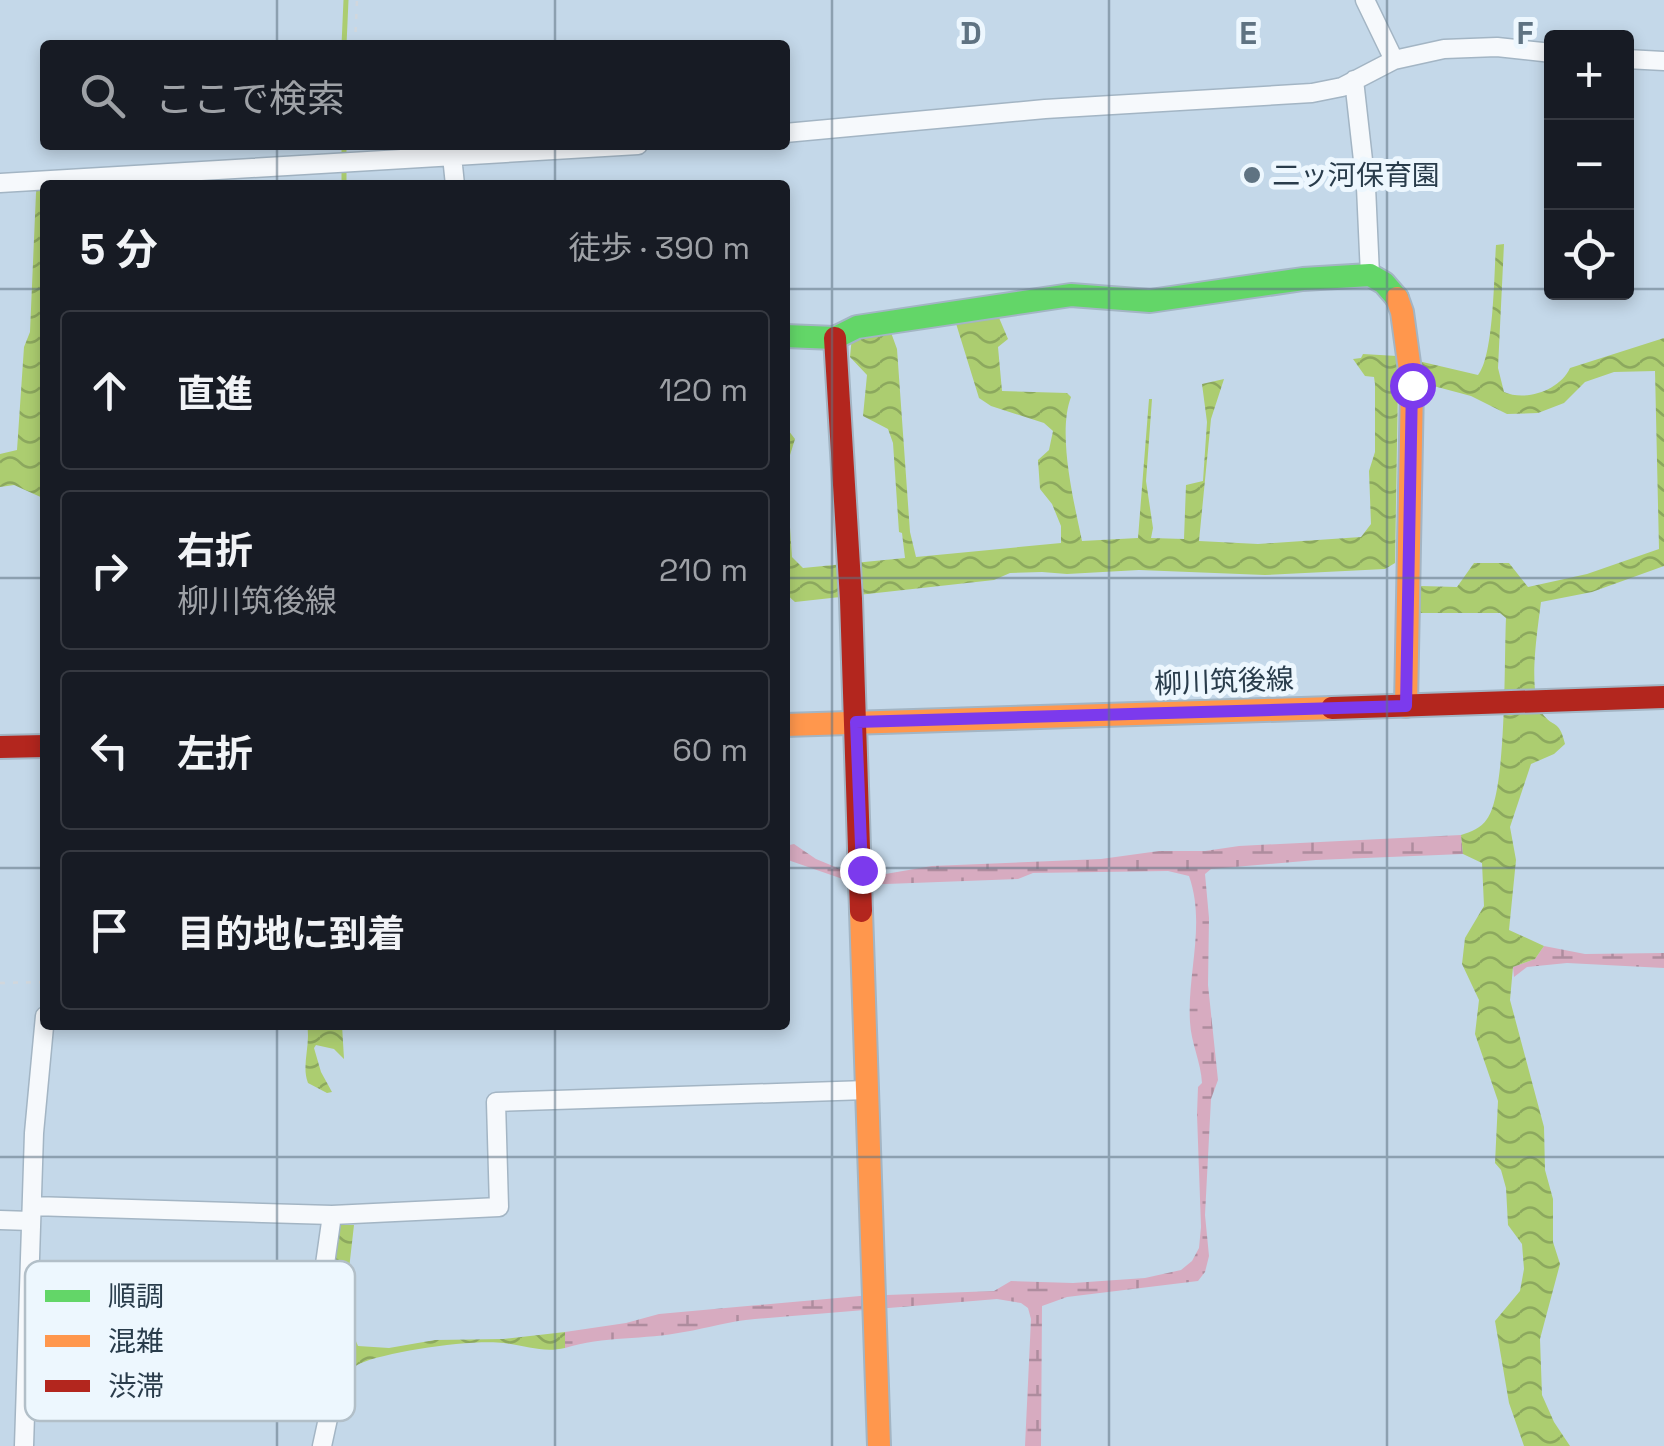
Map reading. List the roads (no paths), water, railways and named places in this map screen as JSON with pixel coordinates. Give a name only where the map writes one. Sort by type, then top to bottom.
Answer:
[{"type":"street","points":[[1365,0],[1391,61]]},
{"type":"street","points":[[790,133],[1045,109],[1312,93],[1342,87],[1391,61],[1444,49],[1497,47],[1544,52]]},
{"type":"street","points":[[1634,59],[1664,60]]},
{"type":"street","points":[[1360,76],[1370,275]]},
{"type":"street","points":[[73,180],[172,179],[553,150]]},
{"type":"street","points":[[452,156],[454,180]]},
{"type":"street","points":[[0,183],[40,181]]},
{"type":"street","points":[[790,336],[835,338],[857,327],[1070,296],[1150,301],[1302,279],[1370,275],[1395,294],[1410,349],[1406,706]]},
{"type":"street","points":[[835,338],[850,556],[879,1446]]},
{"type":"street","name":"柳川筑後線","points":[[790,724],[1664,697]]},
{"type":"street","points":[[0,748],[40,746]]},
{"type":"street","points":[[30,1261],[43,1030]]},
{"type":"street","points":[[0,1220],[32,1213],[332,1215],[499,1207],[496,1102],[867,1090]]},
{"type":"street","points":[[325,1261],[332,1215]]},
{"type":"street","points":[[24,1446],[25,1417]]},
{"type":"street","points":[[322,1446],[327,1421]]},
{"type":"water","points":[[41,172],[40,497],[14,485],[0,487],[0,454],[17,450],[24,347],[30,332],[36,193]]},
{"type":"water","points":[[1504,244],[1498,368],[1504,392],[1522,396],[1541,392],[1559,382],[1570,368],[1664,338],[1664,566],[1592,592],[1541,602],[1535,690],[1542,713],[1558,727],[1565,744],[1554,754],[1531,764],[1510,827],[1516,860],[1509,930],[1544,946],[1535,959],[1513,967],[1510,1000],[1544,1127],[1545,1170],[1553,1199],[1553,1242],[1560,1264],[1540,1339],[1542,1395],[1570,1446],[1524,1446],[1509,1403],[1495,1321],[1520,1291],[1524,1269],[1522,1244],[1508,1225],[1506,1188],[1495,1163],[1498,1101],[1475,1034],[1479,1000],[1462,964],[1465,938],[1484,906],[1482,863],[1463,854],[1461,835],[1487,819],[1498,782],[1506,618],[1500,613],[1421,613],[1410,604],[1415,582],[1421,586],[1457,587],[1474,563],[1509,563],[1528,587],[1587,574],[1659,549],[1655,371],[1614,372],[1585,382],[1564,403],[1538,413],[1507,414],[1471,396],[1426,384],[1398,384],[1395,563],[1385,569],[1265,575],[1139,570],[1010,573],[994,580],[795,602],[790,598],[790,527],[792,557],[803,568],[905,558],[899,532],[893,443],[888,429],[863,416],[867,375],[850,357],[852,336],[889,327],[897,349],[910,532],[916,557],[1061,543],[1061,526],[1052,504],[1040,489],[1038,460],[1049,450],[1053,431],[1044,423],[991,406],[979,398],[954,317],[997,313],[1008,339],[998,347],[1002,391],[1067,393],[1071,397],[1066,449],[1082,541],[1138,538],[1149,399],[1146,481],[1151,538],[1184,539],[1186,485],[1203,481],[1207,422],[1202,384],[1224,379],[1211,419],[1199,541],[1258,544],[1361,537],[1371,524],[1369,471],[1375,452],[1375,384],[1374,377],[1365,376],[1353,359],[1363,354],[1397,356],[1478,375],[1490,333],[1496,245]]},
{"type":"water","points":[[307,1030],[342,1030],[344,1059],[334,1049],[316,1045],[314,1048],[332,1092],[308,1083]]},
{"type":"water","points":[[340,1225],[354,1225],[350,1261],[334,1261]]},
{"type":"water","points":[[565,1332],[565,1348],[472,1343],[389,1355],[356,1366],[355,1339],[358,1346],[389,1348],[435,1340],[503,1339]]},
{"type":"waterway","points":[[344,40],[346,0]]},
{"type":"waterway","points":[[344,150],[344,157]]},
{"type":"waterway","points":[[344,168],[344,180]]},
{"type":"place","name":"二ッ河保育園","points":[[1252,175]]}]
